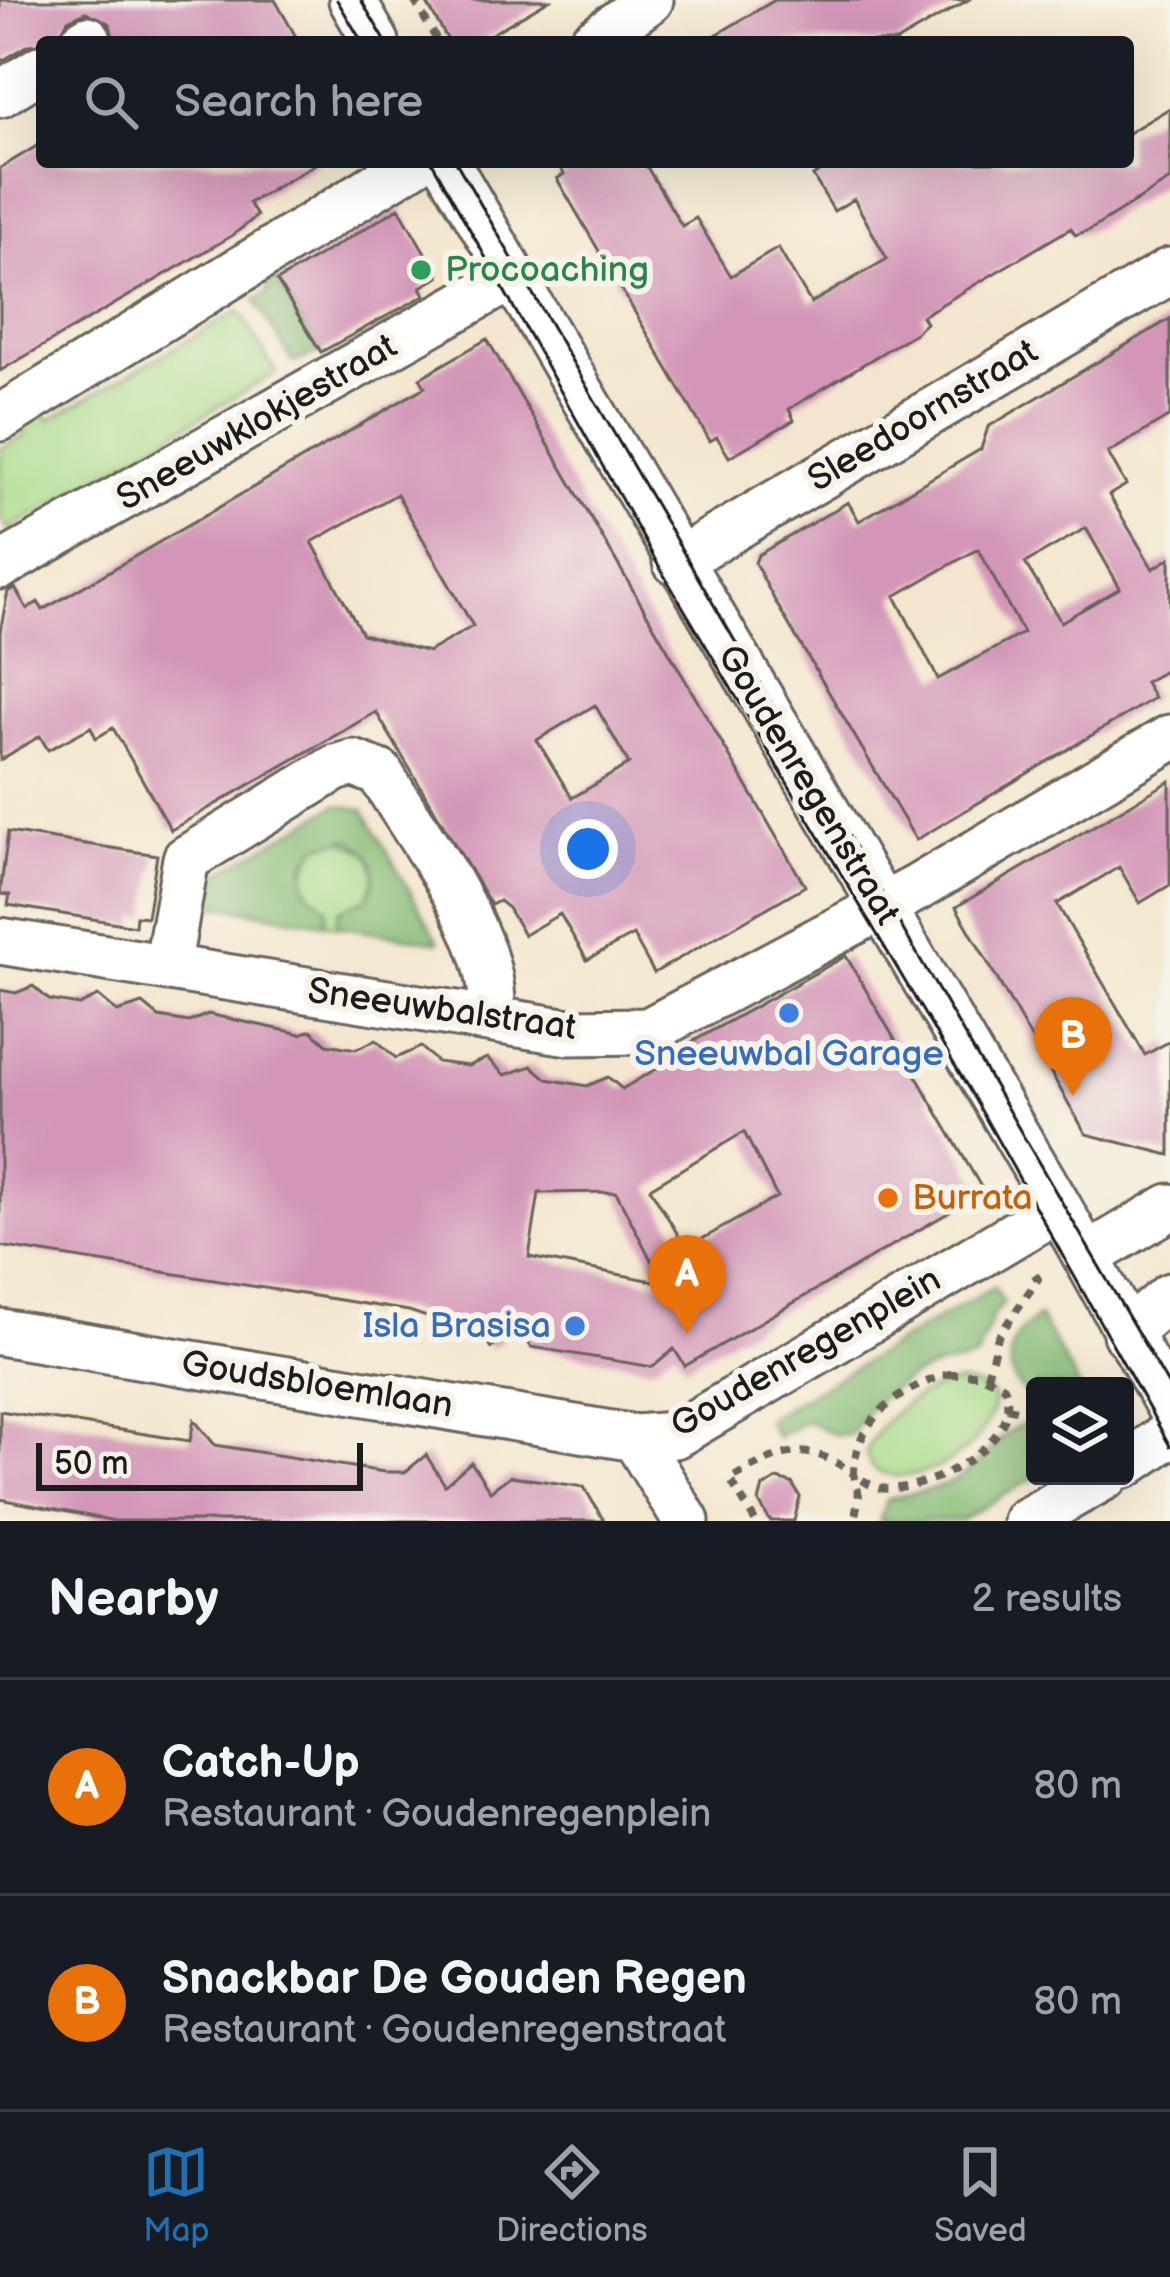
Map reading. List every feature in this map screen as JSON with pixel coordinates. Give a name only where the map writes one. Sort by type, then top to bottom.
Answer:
[{"type":"street","points":[[352,0],[373,36]]},
{"type":"street","points":[[600,36],[650,0]]},
{"type":"street","points":[[0,94],[36,72]]},
{"type":"street","points":[[0,418],[405,168]]},
{"type":"street","name":"Goudenregenstraat","points":[[449,168],[676,562],[1087,1256],[1170,1408]]},
{"type":"street","name":"Sleedoornstraat","points":[[676,562],[1170,271]]},
{"type":"street","name":"Sneeuwklokjestraat","points":[[0,566],[512,277]]},
{"type":"street","name":"Sneeuwbalstraat","points":[[0,941],[569,1033],[648,1031],[880,907],[1170,738]]},
{"type":"street","points":[[167,968],[186,859],[335,767],[353,763],[380,773],[484,951],[495,990],[491,1017]]},
{"type":"street","name":"Goudenregenplein","points":[[686,1521],[635,1438],[674,1435],[1059,1208]]},
{"type":"street","points":[[1087,1256],[1170,1208]]},
{"type":"street","points":[[1126,1334],[1170,1296]]},
{"type":"street","name":"Goudsbloemlaan","points":[[0,1332],[635,1438]]},
{"type":"street","points":[[1134,1459],[1170,1434]]},
{"type":"street","points":[[1026,1521],[1090,1485]]},
{"type":"path","points":[[414,0],[435,36]]},
{"type":"path","points":[[987,1376],[998,1337],[1038,1279],[1012,1234]]},
{"type":"path","points":[[755,1521],[730,1479],[780,1451],[822,1454],[854,1474],[875,1488],[930,1480],[979,1450],[1007,1408],[1004,1386],[987,1376],[949,1374],[892,1400],[859,1440],[854,1474],[859,1496],[854,1521]]},
{"type":"path","points":[[1007,1408],[1026,1412]]},
{"type":"green space","points":[[275,279],[321,352],[293,363],[255,300],[269,292],[266,284]]},
{"type":"green space","points":[[239,311],[276,373],[8,530],[0,516],[0,449],[26,435],[17,418],[39,405],[49,420]]},
{"type":"green space","points":[[337,805],[363,809],[439,942],[337,926],[340,910],[367,898],[374,880],[370,857],[349,839],[317,846],[304,866],[306,890],[327,908],[325,923],[207,904],[212,877]]},
{"type":"green space","points":[[338,838],[369,853],[376,876],[367,898],[340,910],[337,926],[325,923],[327,908],[313,899],[303,878],[316,846]]},
{"type":"green space","points":[[994,1287],[1004,1304],[994,1313],[977,1357],[927,1370],[901,1383],[869,1411],[852,1434],[836,1435],[807,1421],[777,1437],[766,1419]]},
{"type":"green space","points":[[1039,1317],[1074,1377],[1026,1377],[1026,1394],[1023,1392],[1010,1358],[1027,1325]]},
{"type":"green space","points":[[960,1383],[985,1388],[994,1399],[990,1417],[965,1449],[948,1462],[909,1476],[872,1468],[866,1454],[891,1416],[930,1391]]},
{"type":"green space","points":[[1026,1425],[1026,1482],[960,1521],[880,1521],[886,1500],[959,1478],[1015,1428]]},
{"type":"building","points":[[0,0],[275,0],[296,36],[113,36],[110,24],[86,12],[68,20],[59,36],[36,36],[36,44],[0,62]]},
{"type":"building","points":[[425,0],[549,0],[488,36],[446,36]]},
{"type":"building","points":[[775,0],[968,0],[906,36],[714,36]]},
{"type":"building","points":[[1170,108],[1170,180],[1090,230],[1075,235],[1071,228],[922,316],[926,323],[915,333],[789,409],[794,420],[729,457],[717,437],[710,441],[557,179],[564,174],[560,168],[648,168],[682,226],[696,218],[731,276],[778,248],[811,303],[887,259],[854,199],[834,211],[813,176],[824,168],[1134,168],[1134,129]]},
{"type":"building","points":[[36,147],[36,168],[309,168],[249,203],[257,216],[233,235],[0,371],[0,168]]},
{"type":"building","points":[[399,208],[439,277],[421,287],[425,295],[321,352],[277,281]]},
{"type":"building","points":[[1170,319],[1170,416],[1108,453],[1126,485],[1109,495],[1153,569],[1170,558],[1170,668],[1145,682],[1154,698],[916,840],[755,563],[758,555],[848,502],[859,521],[981,449],[988,427]],"holes":[[[1086,528],[1120,588],[1061,622],[1025,563]],[[978,549],[1023,633],[938,679],[895,596]]]},
{"type":"building","points":[[487,339],[805,886],[654,973],[633,935],[587,960],[560,914],[524,935],[508,908],[499,901],[491,905],[376,712],[171,830],[113,728],[96,738],[91,727],[48,750],[40,736],[0,760],[0,632],[8,591],[15,588],[27,609],[38,602],[43,610],[425,387],[420,378]],"holes":[[[397,494],[473,626],[428,652],[362,634],[312,542]],[[595,705],[629,764],[572,798],[537,740]]]},
{"type":"building","points":[[1170,781],[1170,885],[1140,903],[1119,867],[1057,904],[1145,1055],[1170,1041],[1170,1155],[1086,1134],[956,907]]},
{"type":"building","points":[[8,832],[157,855],[147,917],[136,916],[135,926],[8,905],[10,895],[0,894]]},
{"type":"building","points":[[846,956],[984,1192],[685,1366],[674,1349],[653,1367],[531,1347],[519,1325],[491,1348],[471,1319],[445,1341],[430,1318],[409,1311],[0,1246],[0,990],[16,993],[33,986],[49,1000],[79,1005],[98,996],[117,1012],[143,1004],[159,1017],[189,1022],[208,1014],[301,1034],[311,1030],[327,1044],[356,1049],[376,1040],[396,1058],[421,1047],[437,1062],[468,1066],[487,1058],[505,1075],[532,1066],[547,1079],[587,1086],[608,1077],[622,1089],[675,1058],[672,1053]],"holes":[[[744,1132],[777,1197],[686,1248],[650,1188]],[[616,1192],[663,1283],[529,1257],[539,1193]]]},
{"type":"building","points":[[0,1411],[190,1441],[194,1420],[215,1445],[384,1472],[405,1472],[426,1455],[445,1485],[471,1462],[490,1491],[510,1476],[584,1487],[604,1521],[115,1521],[0,1499]]},
{"type":"building","points":[[777,1479],[792,1483],[800,1497],[794,1521],[770,1521],[759,1502],[763,1487]]},
{"type":"tram line","points":[[337,0],[358,36]]},
{"type":"tram line","points":[[361,0],[382,36]]},
{"type":"tram line","points":[[435,168],[661,570],[970,1091],[1170,1446]]},
{"type":"tram line","points":[[459,168],[1170,1388]]},
{"type":"place","name":"Procoaching","points":[[421,270]]},
{"type":"place","name":"Sneeuwbal Garage","points":[[789,1013]]},
{"type":"place","name":"Snackbar De Gouden Regen","points":[[1073,1096]]},
{"type":"place","name":"Burrata","points":[[888,1198]]},
{"type":"place","name":"Isla Brasisa","points":[[575,1326]]},
{"type":"place","name":"Catch-Up","points":[[687,1334]]}]
